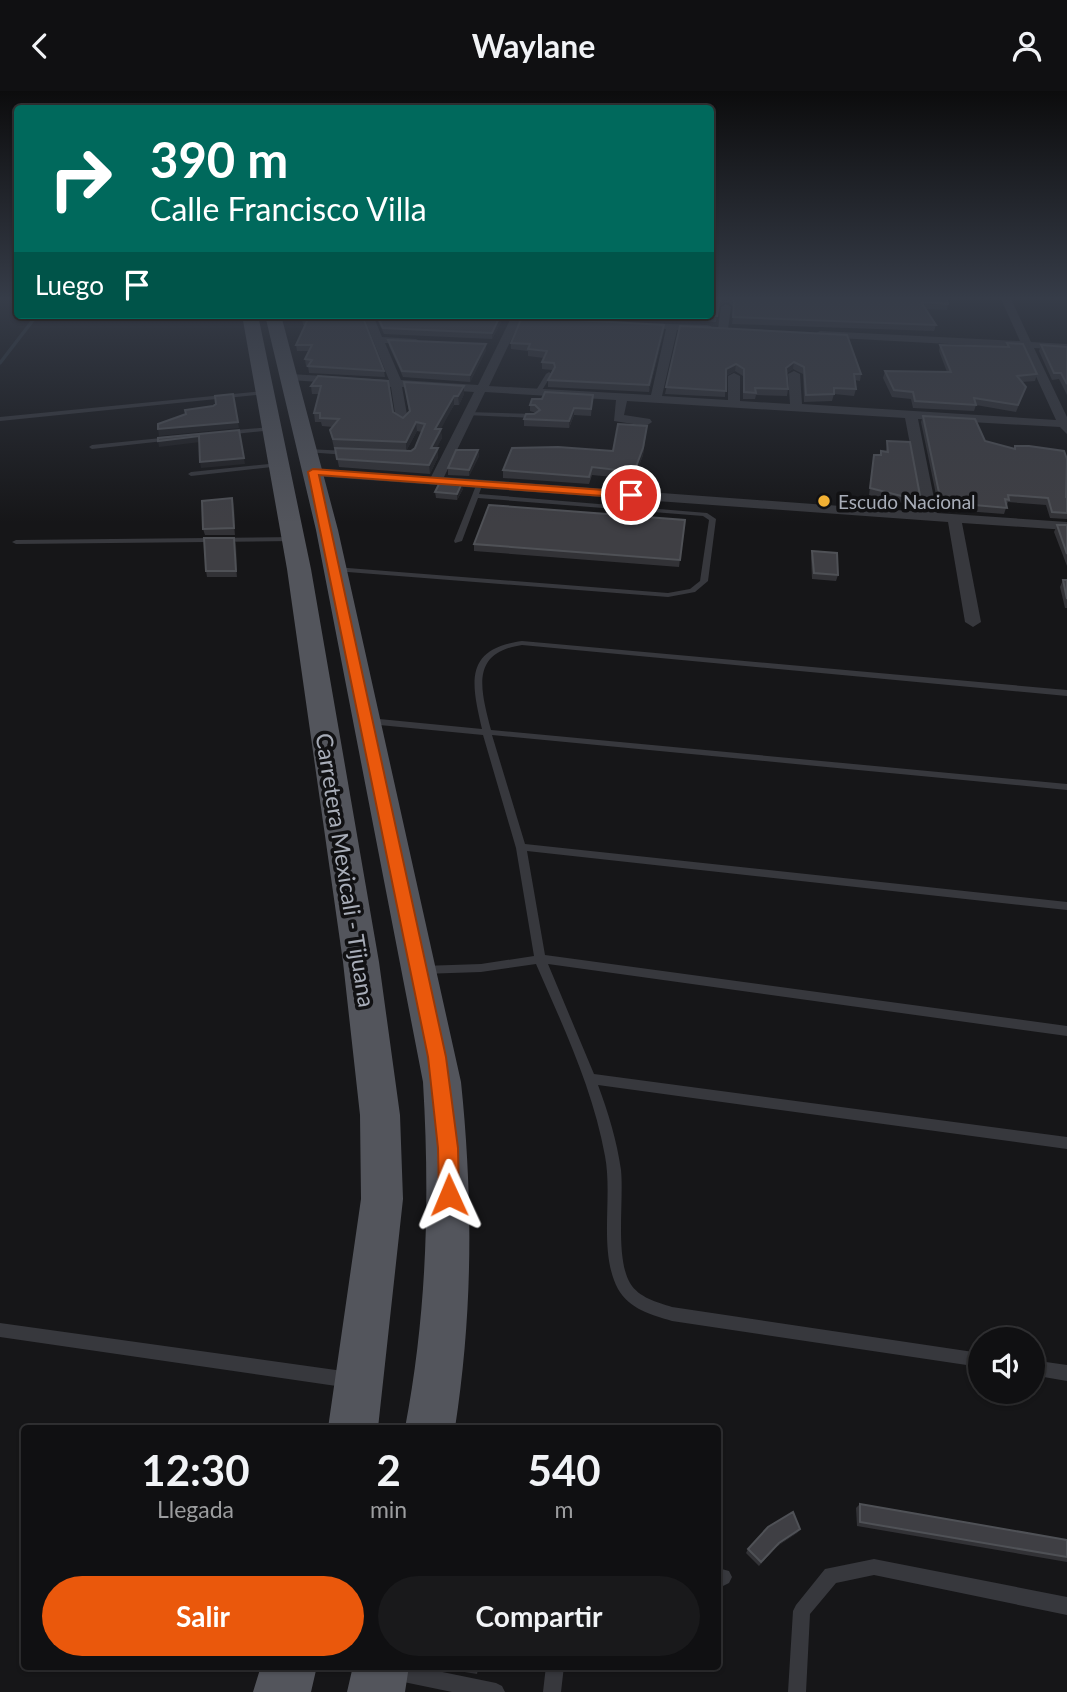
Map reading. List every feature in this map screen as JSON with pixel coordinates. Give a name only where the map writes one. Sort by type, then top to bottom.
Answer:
[{"type":"main road","name":"Carretera Mexicali - Tijuana","points":[[273,374],[311,461],[442,1082],[448,1148],[450,1218],[447,1299],[430,1425]]},
{"type":"main road","name":"Carretera Mexicali - Tijuana","points":[[276,374],[271,429],[293,539],[361,962],[380,1115],[382,1199],[353,1425]]},
{"type":"main road","points":[[282,1692],[288,1670]]},
{"type":"street","points":[[393,374],[402,420]]},
{"type":"street","points":[[436,480],[488,374]]},
{"type":"street","points":[[656,399],[662,374]]},
{"type":"street","points":[[794,374],[796,408]]},
{"type":"street","points":[[277,385],[397,383],[1066,426],[1040,374]]},
{"type":"street","points":[[734,376],[734,404]]},
{"type":"street","points":[[622,397],[618,418],[646,422]]},
{"type":"street","points":[[911,416],[931,516]]},
{"type":"street","points":[[311,461],[436,480],[477,490],[954,517],[1067,526]]},
{"type":"street","points":[[954,517],[973,622]]},
{"type":"lane","points":[[538,392],[549,374]]},
{"type":"lane","points":[[0,419],[277,385]]},
{"type":"lane","points":[[468,414],[534,416]]},
{"type":"lane","points":[[213,435],[271,429]]},
{"type":"lane","points":[[92,447],[186,437]]},
{"type":"lane","points":[[311,461],[355,454]]},
{"type":"lane","points":[[191,474],[279,465]]},
{"type":"lane","points":[[335,569],[668,595],[686,593],[699,588],[704,581],[713,519],[705,514],[477,490],[458,541]]},
{"type":"lane","points":[[16,542],[293,539]]},
{"type":"lane","points":[[968,1358],[672,1314],[637,1302],[624,1286],[618,1268],[613,1158],[591,1079],[540,959],[521,847],[480,700],[481,666],[491,653],[507,645],[522,643],[1067,693]]},
{"type":"lane","points":[[367,721],[1067,787]]},
{"type":"lane","points":[[521,847],[1067,906]]},
{"type":"lane","points":[[419,970],[481,968],[540,959],[1067,1031]]},
{"type":"lane","points":[[591,1079],[1067,1143]]},
{"type":"lane","points":[[0,1330],[359,1381]]},
{"type":"lane","points":[[1045,1369],[1067,1373]]},
{"type":"lane","points":[[797,1692],[802,1611],[831,1576],[874,1567],[1067,1606]]},
{"type":"lane","points":[[552,1692],[555,1670]]},
{"type":"lane","points":[[379,1675],[496,1692]]},
{"type":"building","points":[[551,374],[652,374],[649,385],[548,380]]},
{"type":"building","points":[[669,374],[726,374],[726,391],[666,387]]},
{"type":"building","points":[[744,374],[787,374],[788,389],[755,388],[756,393],[744,392]]},
{"type":"building","points":[[804,374],[861,374],[854,374],[856,389],[834,388],[834,394],[806,395]]},
{"type":"building","points":[[886,374],[1037,374],[1017,376],[1026,387],[1018,405],[974,398],[976,405],[915,401],[913,392],[894,390]]},
{"type":"building","points":[[318,376],[388,381],[393,412],[403,418],[410,411],[404,382],[464,386],[458,396],[454,396],[435,429],[441,429],[431,448],[438,448],[429,465],[337,459],[335,448],[411,451],[415,448],[425,424],[416,422],[406,442],[333,439],[330,430],[339,419],[320,418],[320,413],[314,413],[321,386],[311,386]]},
{"type":"building","points":[[545,392],[593,395],[591,409],[574,408],[569,421],[524,419],[526,414],[534,414],[540,410],[535,405],[530,405],[532,399],[542,399]]},
{"type":"building","points":[[233,394],[238,422],[158,429],[158,424],[186,414],[185,410],[213,406],[216,404],[215,396]]},
{"type":"building","points":[[923,416],[975,419],[985,441],[1015,449],[1015,446],[1029,446],[1064,451],[1067,459],[1067,513],[1052,512],[1048,498],[1008,495],[1009,500],[1005,499],[1007,508],[941,502]]},
{"type":"building","points":[[618,424],[647,426],[643,448],[634,472],[592,467],[589,477],[503,470],[512,448],[558,447],[613,451]]},
{"type":"building","points":[[239,430],[244,458],[200,462],[199,436],[158,441],[158,438]]},
{"type":"building","points":[[887,441],[910,442],[921,501],[870,488],[874,455],[881,455],[881,451],[888,452]]},
{"type":"building","points":[[456,450],[478,450],[469,470],[448,468]]},
{"type":"building","points":[[440,482],[462,483],[457,494],[435,492]]},
{"type":"building","points":[[232,498],[234,528],[203,529],[202,501]]},
{"type":"building","points":[[489,505],[685,520],[680,560],[474,544]]},
{"type":"building","points":[[1057,525],[1067,525],[1067,554]]},
{"type":"building","points":[[204,538],[234,538],[236,571],[206,571]]},
{"type":"building","points":[[812,551],[837,553],[838,575],[814,573]]},
{"type":"building","points":[[1063,580],[1067,580],[1067,599]]},
{"type":"building","points":[[860,1504],[1067,1540],[1067,1557],[860,1522]]},
{"type":"building","points":[[793,1512],[800,1529],[779,1543],[761,1562],[748,1549],[768,1527]]},
{"type":"place","name":"Escudo Nacional","points":[[824,501]]},
{"type":"route","points":[[449,1195],[442,1082],[313,472],[631,495]]}]
